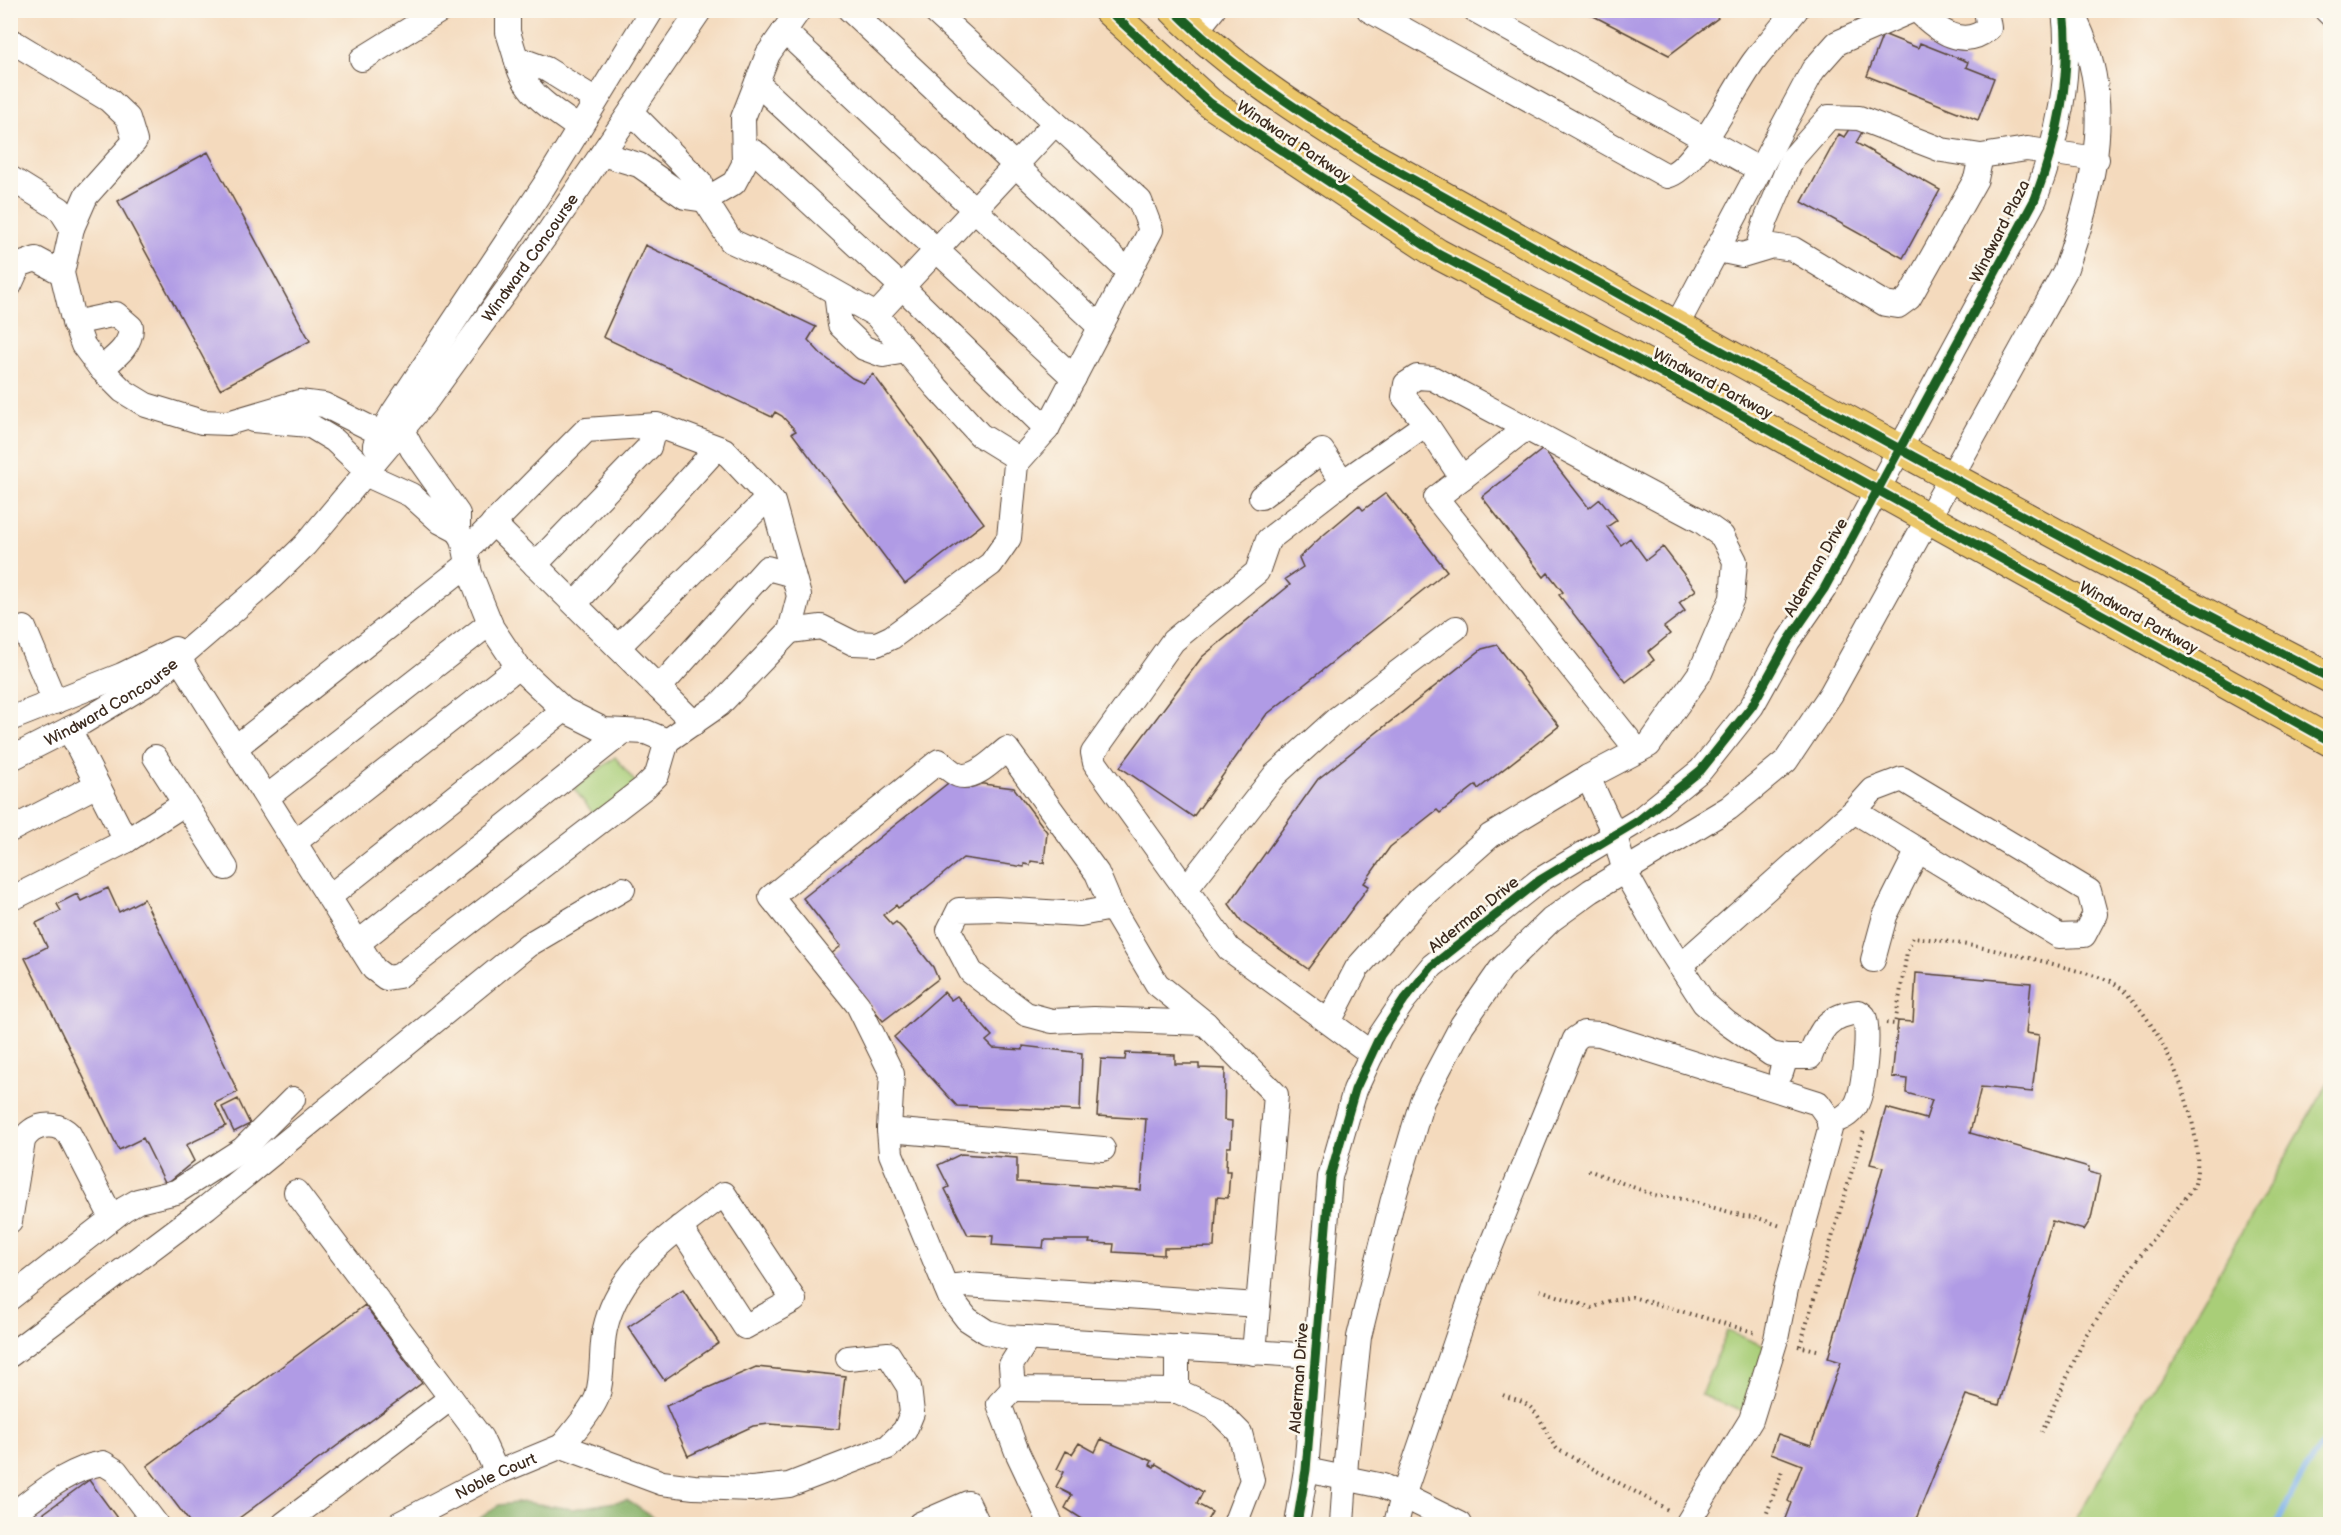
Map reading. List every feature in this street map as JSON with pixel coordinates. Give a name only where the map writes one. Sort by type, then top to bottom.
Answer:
[{"type":"main road","name":"Windward Parkway","points":[[1108,10],[1210,103],[1438,254],[1744,416],[2331,741]]},
{"type":"main road","name":"Windward Parkway","points":[[1174,10],[1204,21],[1295,109],[1372,157],[2240,633],[2325,671]]},
{"type":"street","points":[[362,59],[441,10]]},
{"type":"street","points":[[508,10],[508,32],[520,75],[529,89],[543,102],[579,128]]},
{"type":"street","name":"Windward Concourse","points":[[10,759],[69,729],[153,680],[290,560],[348,495],[392,432],[652,10]]},
{"type":"street","name":"Windward Concourse","points":[[392,432],[427,400],[536,249],[700,10]]},
{"type":"street","points":[[602,154],[639,165],[686,197],[705,200],[734,183],[744,164],[743,118],[768,54],[799,10]]},
{"type":"street","points":[[850,10],[1129,272]]},
{"type":"street","points":[[933,10],[1140,201],[1151,230],[1047,429],[1016,464]]},
{"type":"street","points":[[1369,10],[1667,176],[1677,174],[1705,139],[1754,61],[1796,10]]},
{"type":"street","points":[[1475,10],[1760,170]]},
{"type":"street","points":[[1677,325],[1813,70],[1837,43],[1915,10],[1931,25],[1958,38],[1978,37],[1989,28],[1986,10]]},
{"type":"street","name":"Windward Plaza","points":[[1899,446],[2035,199],[2052,154],[2065,84],[2067,39],[2064,10]]},
{"type":"street","points":[[1342,1524],[1359,1337],[1392,1203],[1422,1101],[1462,1025],[1501,969],[1551,920],[1591,891],[1729,808],[1786,761],[1831,693],[2065,271],[2080,228],[2097,159],[2094,71],[2082,32],[2070,10]]},
{"type":"street","points":[[2326,10],[2331,14]]},
{"type":"street","points":[[784,31],[976,208],[1100,327]]},
{"type":"street","points":[[10,40],[108,100],[128,118],[135,141],[86,196],[72,228],[62,273],[83,345],[101,369],[131,396],[146,405],[177,417],[202,422],[228,423],[299,402],[324,405],[392,432],[412,449],[458,514],[464,548],[490,623],[518,667],[564,710],[604,730],[646,732],[667,741]]},
{"type":"street","points":[[516,58],[546,69],[596,100]]},
{"type":"street","points":[[757,83],[1074,378]]},
{"type":"street","points":[[630,112],[700,182],[705,200],[731,241],[876,315],[980,435],[1014,456],[1016,464],[1009,538],[991,564],[892,638],[877,644],[853,643],[821,627],[790,631]]},
{"type":"street","points":[[1757,250],[1766,220],[1792,159],[1829,117],[1859,118],[1942,150],[1981,156],[2027,149],[2097,159]]},
{"type":"street","points":[[876,315],[1055,123]]},
{"type":"street","points":[[744,146],[759,155],[902,287],[1047,429]]},
{"type":"street","points":[[1718,250],[1742,255],[1772,246],[1793,249],[1885,304],[1898,306],[1909,298],[1976,179],[1981,156]]},
{"type":"street","points":[[10,178],[60,209],[72,228]]},
{"type":"street","points":[[10,285],[19,265],[36,259],[62,273]]},
{"type":"street","points":[[836,293],[840,325],[864,348],[883,355],[906,351]]},
{"type":"street","points":[[75,323],[116,314],[131,327],[131,338],[124,348],[101,369]]},
{"type":"street","points":[[1329,1022],[1357,968],[1420,898],[1490,836],[1588,777],[1649,745],[1700,673],[1732,598],[1735,561],[1722,536],[1701,521],[1432,378],[1417,377],[1406,384],[1404,397],[1426,424],[1462,478]]},
{"type":"street","points":[[244,419],[309,425],[334,440],[364,471],[411,495],[441,522],[464,548]]},
{"type":"street","points":[[1372,1054],[1229,949],[1095,763],[1093,753],[1173,641],[1257,572],[1268,540],[1343,482],[1426,424]]},
{"type":"street","points":[[535,565],[649,447],[655,425]]},
{"type":"street","points":[[178,657],[374,969],[386,978],[399,976],[412,969],[645,787],[657,775],[667,741],[719,705],[790,631],[799,596],[773,502],[724,450],[655,425],[586,430],[493,523],[236,747]]},
{"type":"street","points":[[1526,428],[1436,498],[1638,751]]},
{"type":"street","name":"Alderman Drive","points":[[1297,1524],[1306,1470],[1330,1178],[1355,1090],[1372,1054],[1404,1000],[1432,966],[1540,880],[1638,821],[1701,770],[1752,706],[1788,641],[1824,589],[1899,446]]},
{"type":"street","points":[[575,604],[717,448]]},
{"type":"street","points":[[1261,497],[1322,451],[1343,482]]},
{"type":"street","points":[[618,647],[769,497]]},
{"type":"street","points":[[493,523],[694,723]]},
{"type":"street","points":[[659,688],[766,568],[794,575]]},
{"type":"street","points":[[267,797],[490,623]]},
{"type":"street","points":[[24,628],[56,702]]},
{"type":"street","points":[[1185,889],[1275,775],[1339,717],[1456,628]]},
{"type":"street","name":"Windward Concourse","points":[[10,719],[122,675],[202,636]]},
{"type":"street","points":[[295,842],[518,667]]},
{"type":"street","points":[[329,897],[564,710]]},
{"type":"street","points":[[69,729],[126,841]]},
{"type":"street","points":[[358,943],[624,731]]},
{"type":"street","points":[[1254,1353],[1276,1095],[1205,1023],[1157,984],[1112,908],[1097,873],[1006,749],[981,770],[970,775],[959,775],[939,761],[771,897],[858,1005],[892,1074],[891,1154],[946,1287],[967,1319],[987,1332],[1028,1338],[1254,1353],[1314,1356]]},
{"type":"street","points":[[155,758],[226,868]]},
{"type":"street","points":[[1588,777],[1615,836],[1625,872],[1704,1003],[1727,1023],[1771,1054],[1786,1058],[1810,1057],[1818,1036],[1829,1022],[1840,1014],[1859,1012],[1864,1016],[1866,1049],[1860,1098],[1844,1118],[1829,1123]]},
{"type":"street","points":[[1680,966],[1854,811],[1873,790],[1902,779],[2089,891],[2095,914],[2084,935],[2059,936],[1854,811]]},
{"type":"street","points":[[10,830],[97,785]]},
{"type":"street","points":[[10,896],[17,896],[126,841],[184,804]]},
{"type":"street","points":[[1872,960],[1885,916],[1918,850]]},
{"type":"street","points":[[10,1355],[207,1207],[528,945],[623,889]]},
{"type":"street","points":[[1112,908],[1080,914],[995,909],[959,910],[949,930],[971,972],[1026,1014],[1052,1021],[1094,1019],[1205,1023]]},
{"type":"street","points":[[1396,1524],[1403,1496],[1476,1280],[1575,1039],[1584,1033],[1600,1034],[1818,1104],[1829,1123],[1830,1129],[1801,1233],[1776,1339],[1751,1420],[1688,1522]]},
{"type":"street","points":[[1777,1089],[1786,1058]]},
{"type":"street","points":[[10,1298],[112,1218],[138,1201],[176,1192],[243,1149],[292,1099]]},
{"type":"street","points":[[10,1221],[26,1135],[38,1127],[58,1126],[73,1139],[112,1218]]},
{"type":"street","points":[[890,1130],[1103,1149]]},
{"type":"street","points":[[296,1192],[481,1438],[497,1473]]},
{"type":"street","points":[[680,1227],[745,1327],[794,1299],[724,1194],[653,1247],[624,1285],[605,1327],[597,1399],[562,1446],[662,1483],[752,1490],[789,1485],[888,1447],[905,1430],[912,1413],[909,1386],[888,1354],[848,1358]]},
{"type":"street","points":[[946,1287],[966,1285],[1094,1292],[1258,1305]]},
{"type":"street","points":[[1013,1389],[1011,1365],[1028,1338]]},
{"type":"street","points":[[1177,1347],[1177,1391]]},
{"type":"street","points":[[1052,1524],[1017,1452],[999,1404],[1013,1389],[1177,1391],[1215,1408],[1240,1433],[1252,1480],[1235,1524]]},
{"type":"street","points":[[284,1524],[451,1398]]},
{"type":"street","name":"Noble Court","points":[[399,1524],[497,1473],[562,1446]]},
{"type":"street","points":[[10,1515],[70,1474],[87,1466],[103,1463],[116,1471],[156,1524]]},
{"type":"street","points":[[1306,1470],[1383,1486],[1460,1524]]},
{"type":"street","points":[[920,1524],[968,1503],[978,1524]]},
{"type":"path","points":[[1882,1034],[1883,1023],[1895,1024],[1907,952],[1913,937],[2005,950],[2110,981],[2123,989],[2134,1001],[2162,1038],[2192,1118],[2197,1178],[2182,1204],[2144,1250],[2086,1335],[2042,1432]]},
{"type":"path","points":[[1800,1346],[1866,1122]]},
{"type":"path","points":[[1588,1170],[1653,1195],[1755,1217],[1830,1242]]},
{"type":"path","points":[[1540,1290],[1592,1308],[1609,1301],[1632,1297],[1821,1351]]},
{"type":"path","points":[[1503,1395],[1527,1404],[1539,1418],[1547,1438],[1557,1449],[1688,1522]]},
{"type":"path","points":[[1763,1524],[1783,1468]]},
{"type":"green space","points":[[615,757],[637,784],[595,816],[574,789]]},
{"type":"green space","points":[[2330,1080],[2330,1524],[2073,1524]]},
{"type":"green space","points":[[1727,1331],[1767,1347],[1742,1411],[1701,1395]]},
{"type":"green space","points":[[627,1500],[663,1524],[475,1524],[499,1505],[524,1502],[573,1509]]},
{"type":"building","points":[[1582,10],[1712,10],[1718,18],[1669,55]]},
{"type":"building","points":[[1883,34],[1918,48],[1920,43],[1968,62],[1966,67],[1994,78],[1978,120],[1867,76]]},
{"type":"building","points":[[1851,126],[1862,132],[1856,143],[1940,190],[1903,258],[1802,202],[1839,134],[1844,137]]},
{"type":"building","points":[[208,152],[310,341],[220,389],[118,201]]},
{"type":"building","points":[[645,245],[816,327],[808,340],[821,354],[852,378],[863,383],[873,374],[984,523],[905,584],[792,433],[796,431],[782,416],[775,412],[772,417],[603,337]]},
{"type":"building","points":[[1543,449],[1589,508],[1600,499],[1617,520],[1607,527],[1621,545],[1630,538],[1646,560],[1663,547],[1696,590],[1679,603],[1685,611],[1664,627],[1670,634],[1648,652],[1654,660],[1626,682],[1559,595],[1563,592],[1548,573],[1544,577],[1482,497]]},
{"type":"building","points":[[1386,493],[1447,571],[1266,715],[1193,817],[1120,767],[1202,657],[1290,585],[1285,579],[1303,567],[1299,558],[1320,538],[1359,505],[1363,510]]},
{"type":"building","points":[[1497,645],[1559,726],[1478,789],[1476,785],[1440,813],[1437,810],[1390,847],[1364,883],[1369,886],[1308,969],[1242,922],[1229,904],[1318,779],[1482,649]]},
{"type":"building","points":[[952,780],[1014,788],[1047,832],[1044,863],[1031,861],[1030,865],[1024,864],[1024,867],[963,858],[915,897],[898,908],[896,905],[883,915],[892,925],[896,922],[903,929],[933,967],[938,979],[883,1021],[830,955],[841,946],[803,898]]},
{"type":"building","points":[[108,888],[119,912],[144,899],[238,1092],[215,1103],[226,1126],[186,1145],[194,1161],[166,1184],[143,1138],[119,1150],[25,958],[47,947],[36,923],[61,911],[57,904],[77,894],[81,901]]},
{"type":"building","points":[[1916,973],[2031,983],[2026,1033],[2039,1035],[2032,1092],[1981,1087],[1970,1133],[2089,1167],[2088,1172],[2100,1175],[2091,1219],[2084,1230],[2052,1221],[1999,1405],[1966,1395],[1914,1524],[1783,1524],[1791,1503],[1788,1501],[1802,1465],[1771,1453],[1778,1434],[1811,1445],[1841,1362],[1828,1358],[1883,1167],[1870,1164],[1886,1108],[1926,1119],[1932,1100],[1906,1093],[1907,1079],[1892,1077],[1898,1021],[1913,1022]]},
{"type":"building","points":[[944,992],[951,1000],[957,996],[992,1036],[986,1041],[993,1048],[1023,1050],[1023,1046],[1082,1053],[1080,1111],[957,1106],[894,1037]]},
{"type":"building","points":[[1126,1053],[1175,1055],[1175,1064],[1199,1064],[1199,1068],[1225,1069],[1224,1120],[1232,1121],[1231,1147],[1227,1147],[1226,1171],[1230,1171],[1228,1198],[1217,1197],[1214,1247],[1164,1248],[1164,1255],[1113,1252],[1114,1244],[1089,1243],[1090,1240],[1044,1240],[1043,1248],[992,1245],[993,1236],[968,1235],[945,1189],[949,1187],[938,1165],[961,1154],[1017,1158],[1017,1182],[1141,1190],[1146,1119],[1097,1116],[1101,1059],[1125,1060]]},
{"type":"building","points":[[238,1099],[250,1124],[234,1132],[222,1107]]},
{"type":"building","points":[[683,1290],[719,1343],[664,1380],[628,1327]]},
{"type":"building","points":[[365,1305],[422,1383],[231,1524],[191,1524],[147,1466]]},
{"type":"building","points":[[756,1367],[845,1376],[839,1429],[769,1424],[753,1426],[688,1456],[666,1406]]},
{"type":"building","points":[[1101,1439],[1152,1461],[1150,1465],[1154,1467],[1156,1464],[1203,1492],[1197,1504],[1212,1512],[1205,1524],[1090,1524],[1065,1508],[1072,1495],[1056,1487],[1064,1472],[1057,1469],[1066,1451],[1072,1454],[1079,1443],[1095,1452]]},
{"type":"building","points":[[89,1480],[120,1522],[117,1524],[29,1524]]},
{"type":"waterway","points":[[2277,1524],[2300,1479],[2330,1431]]},
{"type":"cycle path","points":[[1108,10],[1210,103],[1438,254],[1744,416],[2330,741]]},
{"type":"cycle path","points":[[1174,10],[1244,71],[1294,107],[1372,157],[1969,487],[2330,678]]},
{"type":"cycle path","points":[[1297,1524],[1306,1470],[1330,1177],[1355,1090],[1380,1036],[1404,1000],[1432,966],[1540,880],[1638,821],[1701,770],[1752,706],[1788,641],[1824,589],[2035,199],[2050,153],[2061,106],[2066,59],[2064,10]]}]
